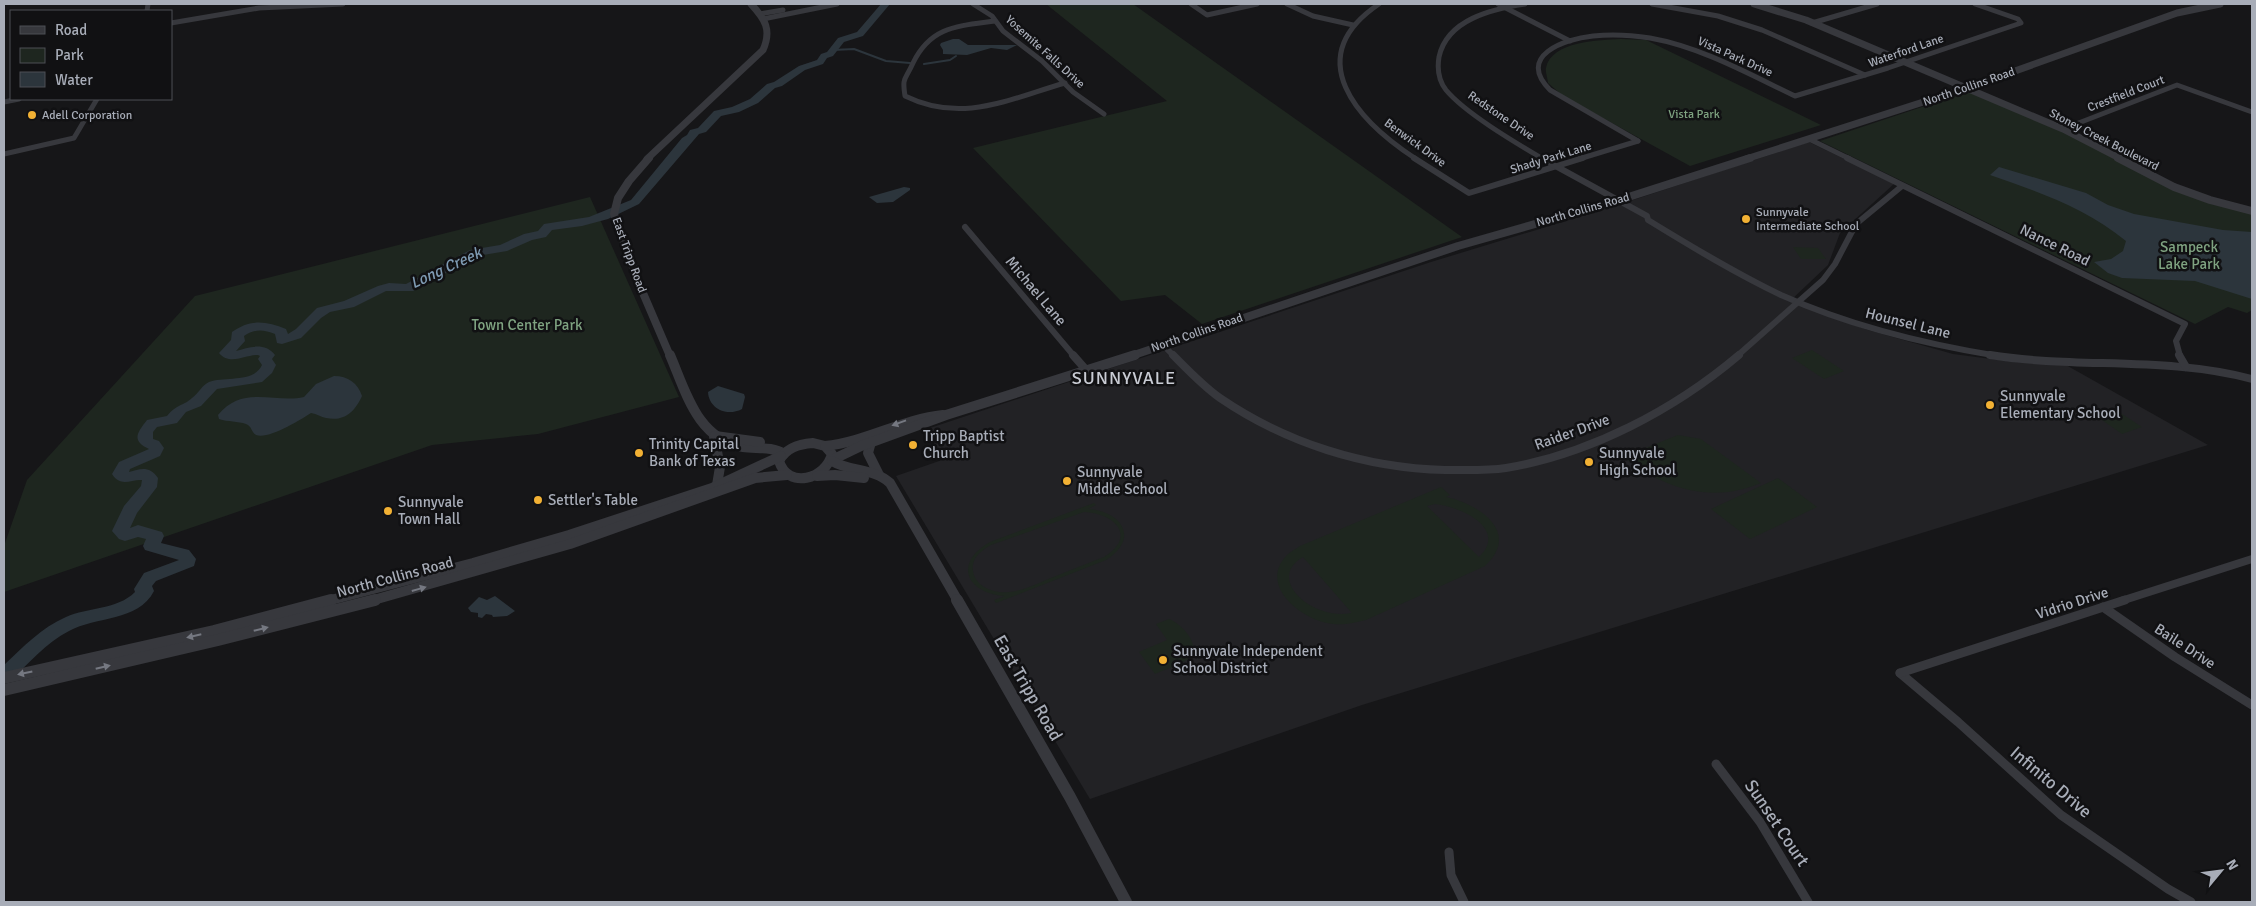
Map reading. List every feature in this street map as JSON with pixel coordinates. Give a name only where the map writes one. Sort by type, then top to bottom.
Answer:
[{"type":"street","points":[[172,23],[259,8],[343,4]]},
{"type":"street","name":"East Tripp Road","points":[[751,4],[768,27],[769,39],[763,50],[643,164],[621,191],[615,204],[614,217],[640,286],[696,416],[714,436],[726,444],[735,447],[772,449],[782,455]]},
{"type":"street","points":[[761,16],[819,4]]},
{"type":"street","points":[[761,16],[837,4]]},
{"type":"street","name":"Yosemite Falls Drive","points":[[973,4],[995,21],[1003,31],[1042,61],[1075,94],[1104,114]]},
{"type":"street","points":[[1191,4],[1206,14],[1257,4]]},
{"type":"street","points":[[1287,4],[1313,16],[1353,25]]},
{"type":"street","name":"Benwick Drive","points":[[1379,4],[1353,25],[1343,41],[1339,56],[1342,80],[1351,99],[1366,118],[1386,137],[1468,193]]},
{"type":"street","points":[[1498,4],[1570,41]]},
{"type":"street","name":"Redstone Drive","points":[[1525,4],[1480,16],[1462,25],[1446,38],[1439,54],[1438,72],[1444,87],[1459,102],[1486,123],[1616,201]]},
{"type":"street","points":[[1652,4],[1718,16],[1762,30],[1865,75]]},
{"type":"street","name":"Stoney Creek Boulevard","points":[[1754,4],[1815,22]]},
{"type":"street","name":"Stoney Creek Boulevard","points":[[1765,4],[1815,22],[2066,128],[2099,140],[2163,176],[2195,190],[2252,206]]},
{"type":"street","points":[[1815,22],[1877,4]]},
{"type":"street","name":"Waterford Lane","points":[[1795,96],[1865,75],[1905,60],[2021,23],[1975,4]]},
{"type":"street","name":"North Collins Road","points":[[832,460],[871,442],[934,421],[946,415],[1087,371],[1162,344],[1458,246],[1616,201],[1970,87],[2177,13],[2220,4]]},
{"type":"street","points":[[995,21],[936,34],[925,43],[910,73],[903,80],[905,96],[918,104],[934,109],[958,110],[1016,99],[1065,84]]},
{"type":"street","name":"Vista Park Drive","points":[[1638,141],[1560,97],[1543,83],[1537,70],[1541,57],[1552,48],[1570,41],[1611,36],[1645,38],[1705,53],[1795,96]]},
{"type":"street","name":"Crestfield Court","points":[[2066,128],[2177,85],[2252,112]]},
{"type":"street","points":[[4,154],[64,142],[74,138],[96,100]]},
{"type":"street","name":"Stoney Creek Boulevard","points":[[2066,128],[2174,187],[2210,200],[2252,211]]},
{"type":"street","name":"Nance Road","points":[[1809,139],[2184,324],[2176,335],[2175,345],[2186,367]]},
{"type":"street","name":"Shady Park Lane","points":[[1468,193],[1638,141]]},
{"type":"street","name":"Raider Drive","points":[[1162,344],[1194,377],[1242,413],[1300,440],[1368,461],[1409,467],[1448,470],[1504,468],[1557,456],[1607,435],[1645,417],[1696,387],[1799,302],[1834,267],[1854,227],[1902,186]]},
{"type":"street","name":"Hounsel Lane","points":[[1616,201],[1633,214],[1648,220],[1721,264],[1799,302],[1857,323],[1927,342],[1998,356],[2058,362],[2130,362],[2186,367]]},
{"type":"street","name":"Michael Lane","points":[[965,227],[1087,371]]},
{"type":"street","points":[[2186,367],[2252,379]]},
{"type":"street","name":"North Collins Road","points":[[825,446],[854,442],[901,422],[922,416],[946,415]]},
{"type":"street","points":[[717,485],[720,479],[720,466],[714,436],[798,445],[813,442],[825,446],[832,454],[832,460],[825,470],[810,477]]},
{"type":"street","name":"East Tripp Road","points":[[871,442],[868,453],[879,475],[888,481],[896,493],[1070,797],[1126,902]]},
{"type":"street","points":[[798,445],[782,455],[779,466],[787,475],[802,478],[834,475],[860,477],[883,483],[896,493]]},
{"type":"street","name":"North Collins Road","points":[[630,519],[717,485],[782,455]]},
{"type":"street","points":[[832,460],[850,469],[879,475]]},
{"type":"street","name":"North Collins Road","points":[[4,686],[47,669],[72,663],[214,631],[404,593],[630,519],[711,495],[756,477],[771,474],[787,475]]},
{"type":"street","name":"Vidrio Drive","points":[[1900,673],[2252,559]]},
{"type":"street","name":"Baile Drive","points":[[2103,607],[2175,657],[2252,705]]},
{"type":"street","name":"North Collins Road","points":[[4,686],[67,676],[318,610]]},
{"type":"street","points":[[67,676],[72,663]]},
{"type":"street","name":"Infinito Drive","points":[[1900,673],[1958,722],[2061,815],[2168,889],[2191,902]]},
{"type":"street","name":"Sunset Court","points":[[1716,764],[1760,822],[1808,902]]},
{"type":"street","points":[[1449,852],[1451,875],[1464,902]]},
{"type":"shaded area","points":[[1809,142],[1895,183],[1840,233],[1828,265],[1790,301],[1868,330],[1953,354],[2014,362],[2066,365],[2208,445],[1362,705],[1090,799],[896,476],[945,459],[924,430],[1431,262],[1615,206]]},
{"type":"green space","points":[[1046,4],[1133,4],[1462,237],[1202,324],[1165,295],[1121,301],[973,148],[1167,101]]},
{"type":"green space","name":"Vista Park","points":[[1646,40],[1821,125],[1690,166],[1563,96],[1548,83],[1546,68],[1550,59],[1557,52],[1566,47],[1589,41]]},
{"type":"green space","name":"Sampeck Lake Park","points":[[1970,91],[2073,136],[2150,178],[2252,212],[2252,310],[2247,313],[2228,307],[2195,324],[1820,141]]},
{"type":"green space","name":"Town Center Park","points":[[590,197],[679,397],[538,434],[432,445],[4,592],[4,546],[27,480],[195,296]]},
{"type":"green space","points":[[1793,247],[1818,248],[1826,259],[1801,259]]},
{"type":"green space","points":[[1812,350],[1844,371],[1824,379],[1792,358]]},
{"type":"green space","points":[[2119,412],[2142,427],[2122,434],[2099,418]]},
{"type":"green space","points":[[1678,435],[1701,439],[1761,483],[1724,492],[1689,490],[1655,478],[1623,457]]},
{"type":"green space","points":[[1778,478],[1817,507],[1750,539],[1711,509]]},
{"type":"green space","points":[[1441,487],[1450,495],[1446,497],[1472,506],[1483,513],[1492,522],[1499,542],[1495,554],[1485,566],[1366,620],[1342,624],[1327,623],[1305,614],[1286,598],[1280,588],[1277,578],[1279,566],[1287,555],[1300,546]],"holes":[[[1435,504],[1467,514],[1485,528],[1488,537],[1487,546],[1479,557],[1427,506]],[[1303,557],[1351,612],[1351,613],[1337,614],[1323,611],[1299,597],[1292,587],[1289,577],[1292,566]]]},
{"type":"green space","points":[[1094,503],[1096,505],[1088,509],[1100,511],[1118,520],[1123,527],[1124,535],[1122,543],[1116,552],[1106,560],[996,603],[994,600],[1005,596],[992,594],[973,583],[969,576],[968,568],[971,559],[978,550],[990,542]],"holes":[[[1084,512],[1105,516],[1112,521],[1118,527],[1121,534],[1114,549],[1104,557],[1028,588],[1014,591],[998,592],[986,588],[975,577],[973,571],[975,559],[980,552],[991,545]]]},
{"type":"green space","points":[[1169,619],[1185,630],[1189,636],[1193,648],[1192,654],[1180,664],[1155,674],[1139,652],[1167,640],[1156,624]]},
{"type":"water","points":[[959,39],[968,45],[1017,45],[1007,50],[991,48],[967,55],[943,54],[941,43]]},
{"type":"water","points":[[1999,167],[2086,193],[2108,205],[2134,214],[2223,230],[2252,232],[2252,299],[2195,281],[2122,278],[2108,273],[2094,262],[2111,259],[2123,251],[2126,241],[2111,229],[2078,210],[1990,175]]},
{"type":"water","points":[[904,187],[910,188],[910,190],[893,202],[877,203],[869,197]]},
{"type":"water","points":[[334,376],[344,377],[352,381],[358,387],[362,396],[353,411],[344,417],[324,418],[311,413],[276,432],[261,436],[256,435],[246,424],[219,419],[218,415],[238,400],[260,397],[293,399],[304,397],[316,384]]},
{"type":"water","points":[[718,386],[744,394],[742,409],[725,412],[715,407],[709,398],[708,392]]},
{"type":"water","points":[[495,596],[515,611],[507,616],[493,617],[486,614],[482,618],[478,617],[478,613],[471,612],[468,608],[479,597],[487,600]]},
{"type":"waterway","name":"Long Creek","points":[[4,676],[47,636],[63,626],[73,621],[128,606],[138,600],[146,591],[142,589],[150,577],[188,562],[188,559],[183,554],[151,546],[156,536],[138,531],[125,535],[120,531],[130,510],[149,487],[150,478],[143,473],[126,478],[120,474],[124,466],[155,452],[157,448],[154,444],[145,442],[146,431],[152,423],[172,420],[181,409],[196,403],[212,386],[257,379],[267,370],[269,365],[265,359],[268,355],[264,352],[255,350],[233,356],[226,353],[238,341],[237,335],[248,327],[267,326],[281,332],[282,340],[290,338],[301,332],[311,319],[322,311],[357,301],[382,288],[408,288],[474,253],[503,248],[528,237],[542,234],[548,227],[593,220],[635,202],[686,140],[692,137],[694,132],[702,130],[718,113],[735,110],[754,101],[771,86],[778,84],[802,68],[820,62],[824,56],[830,54],[841,40],[860,34],[886,4]]},
{"type":"waterway","points":[[833,50],[854,49],[886,61],[910,63]]},
{"type":"waterway","points":[[924,64],[950,60],[956,56]]},
{"type":"place","name":"Adell Corporation","points":[[32,115]]},
{"type":"place","name":"Sunnyvale Intermediate School","points":[[1746,219]]},
{"type":"place","name":"Sunnyvale Elementary School","points":[[1990,405]]},
{"type":"place","name":"Tripp Baptist Church","points":[[913,445]]},
{"type":"place","name":"Trinity Capital Bank of Texas","points":[[639,453]]},
{"type":"place","name":"Sunnyvale High School","points":[[1589,462]]},
{"type":"place","name":"Sunnyvale Middle School","points":[[1067,481]]},
{"type":"place","name":"Settler's Table","points":[[538,500]]},
{"type":"place","name":"Sunnyvale Town Hall","points":[[388,511]]},
{"type":"place","name":"Sunnyvale Independent School District","points":[[1163,660]]},
{"type":"district","name":"SUNNYVALE","points":[[1124,378]]}]
